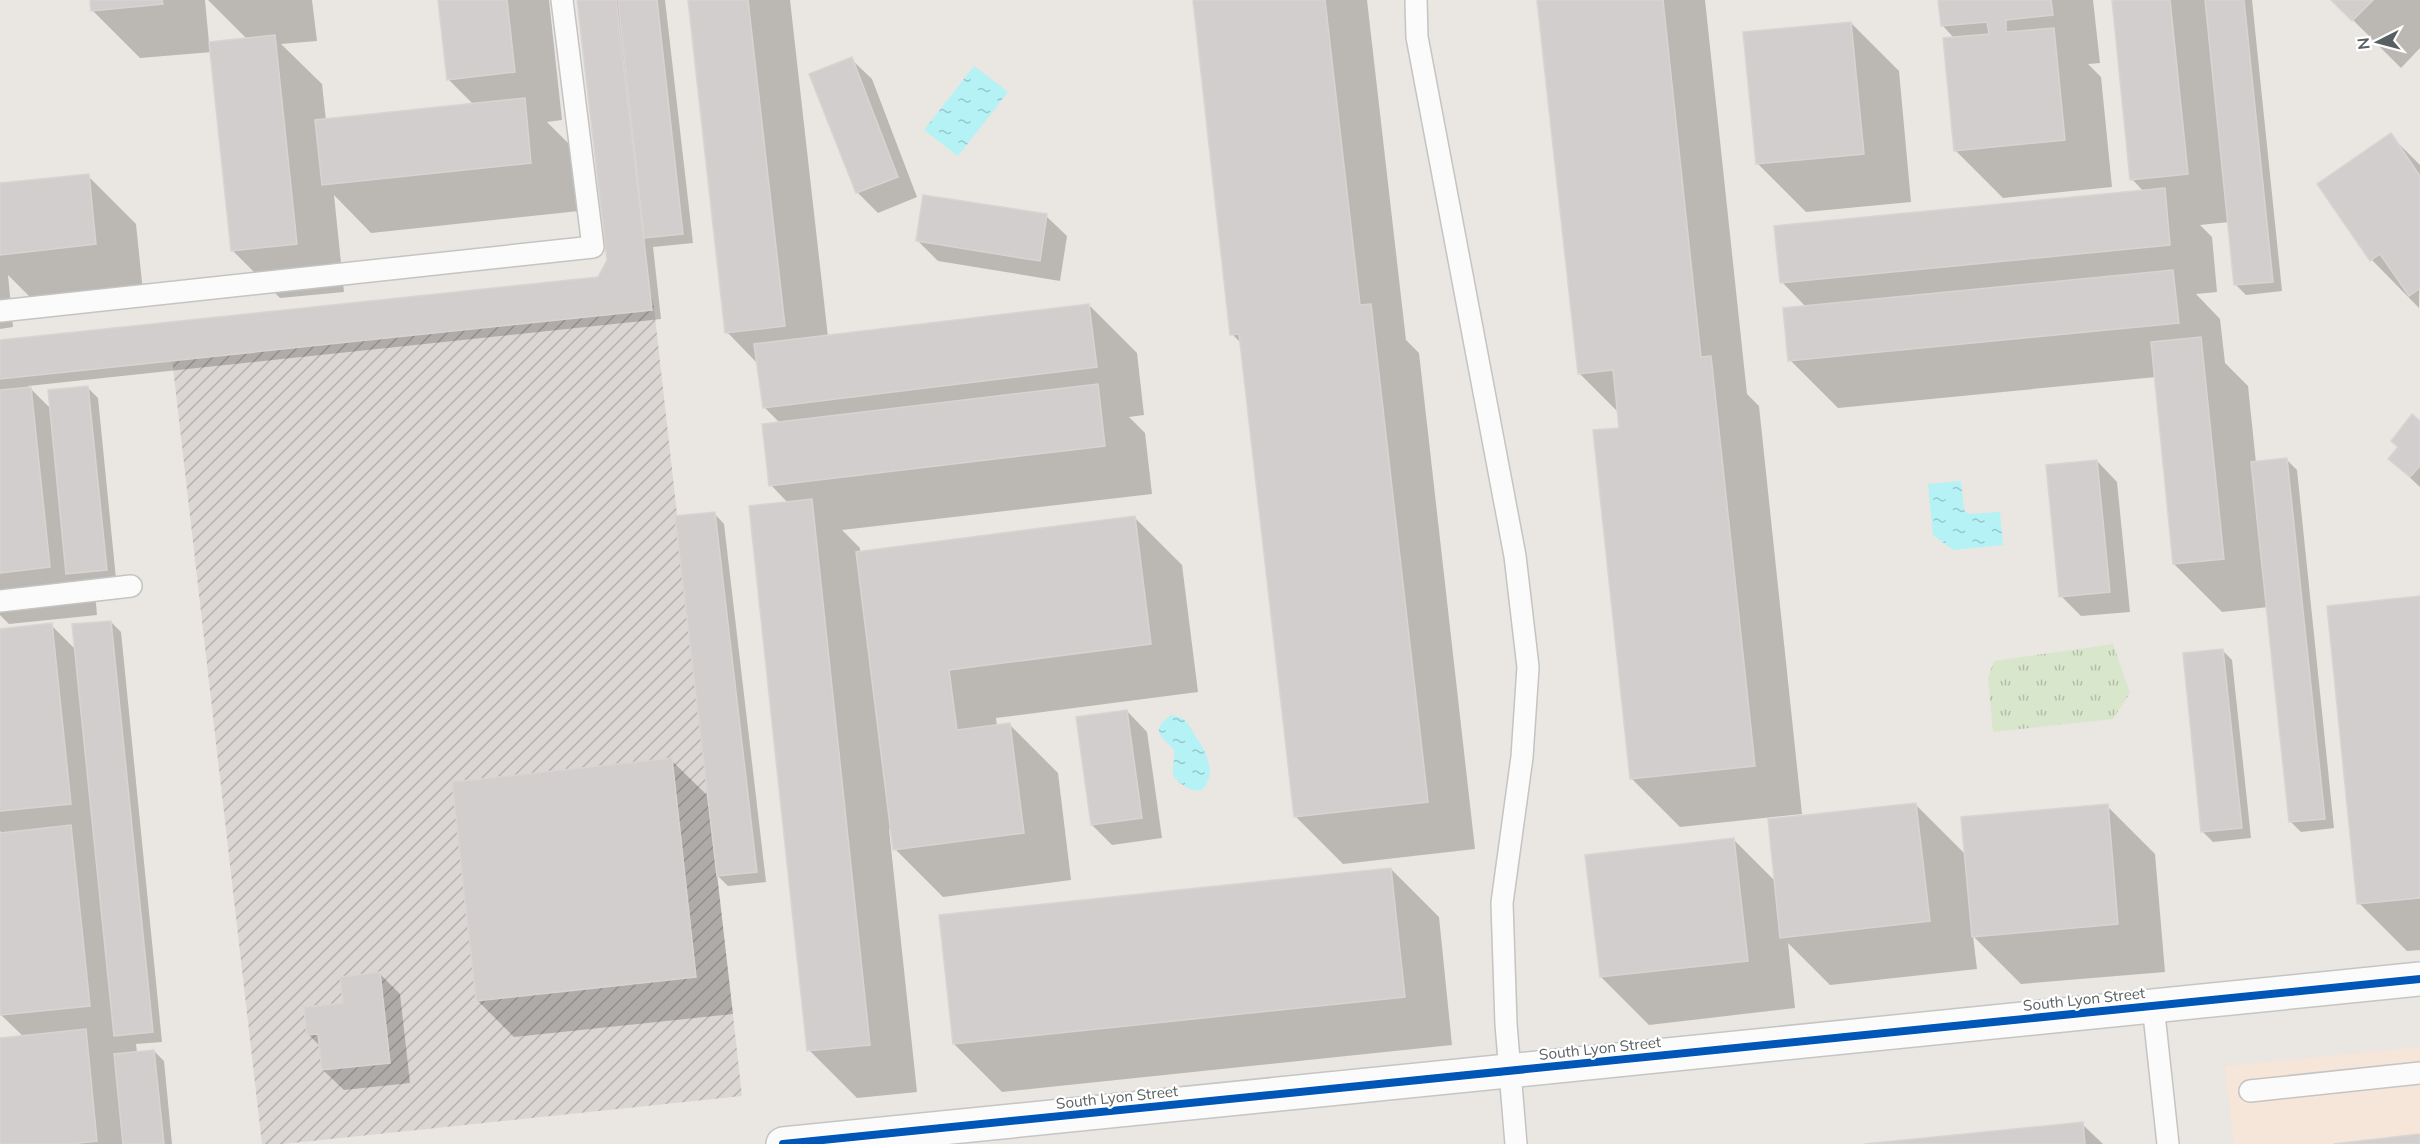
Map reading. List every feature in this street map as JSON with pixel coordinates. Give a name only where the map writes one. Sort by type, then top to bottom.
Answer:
[{"type":"street","name":"South Lyon Street","points":[[783,1144],[2420,979]]},
{"type":"lane","points":[[0,311],[593,247],[562,0]]},
{"type":"lane","points":[[1416,0],[1417,37],[1515,556],[1528,667],[1522,757],[1502,903],[1509,1071],[1516,1144]]},
{"type":"lane","points":[[0,601],[131,586]]},
{"type":"lane","points":[[2153,1005],[2168,1144]]},
{"type":"lane","points":[[2250,1091],[2420,1073]]},
{"type":"shaded area","points":[[653,299],[742,1096],[283,1144],[262,1144],[171,350]]},
{"type":"shaded area","points":[[2420,1047],[2420,1144],[2234,1144],[2225,1066]]},
{"type":"green space","points":[[2113,644],[2130,693],[2113,719],[1993,732],[1988,678],[1994,661]]},
{"type":"water","points":[[974,66],[1008,92],[958,156],[924,130]]},
{"type":"water","points":[[1961,481],[1964,510],[1969,514],[2000,512],[2003,545],[1953,550],[1933,535],[1928,484]]},
{"type":"water","points":[[1171,715],[1185,721],[1205,752],[1210,772],[1202,790],[1188,788],[1178,781],[1173,773],[1174,750],[1159,733],[1161,725]]},
{"type":"building","points":[[90,0],[162,0],[163,4],[91,11]]},
{"type":"building","points":[[438,0],[507,0],[515,72],[447,80]]},
{"type":"building","points":[[577,0],[616,0],[652,310],[0,379],[0,340],[598,277],[607,260]]},
{"type":"building","points":[[618,0],[657,0],[683,234],[644,238]]},
{"type":"building","points":[[688,0],[748,0],[785,326],[725,333]]},
{"type":"building","points":[[1193,0],[1325,0],[1360,305],[1371,304],[1428,802],[1294,817],[1239,334],[1230,335]]},
{"type":"building","points":[[1537,0],[1663,0],[1701,357],[1711,356],[1755,766],[1630,779],[1593,430],[1619,428],[1613,370],[1578,374]]},
{"type":"building","points":[[1938,0],[2051,0],[2053,15],[2006,20],[2006,32],[2054,28],[2065,140],[1954,151],[1943,38],[1989,34],[1987,22],[1941,26]]},
{"type":"building","points":[[2112,0],[2170,0],[2188,174],[2130,180]]},
{"type":"building","points":[[2205,0],[2244,0],[2273,282],[2234,285]]},
{"type":"building","points":[[2331,0],[2373,0],[2352,21]]},
{"type":"building","points":[[1851,22],[1864,154],[1756,164],[1743,32]]},
{"type":"building","points":[[275,35],[297,244],[231,251],[209,42]]},
{"type":"building","points":[[852,57],[898,177],[856,193],[809,74]]},
{"type":"building","points":[[525,98],[531,163],[322,185],[315,120]]},
{"type":"building","points":[[2391,133],[2420,176],[2420,288],[2409,296],[2380,254],[2370,261],[2317,184]]},
{"type":"building","points":[[89,174],[96,244],[0,255],[0,183]]},
{"type":"building","points":[[2165,188],[2170,245],[1780,283],[1774,226]]},
{"type":"building","points":[[923,195],[1047,214],[1040,261],[916,241]]},
{"type":"building","points":[[2173,270],[2179,323],[1788,361],[1783,308]]},
{"type":"building","points":[[1089,304],[1097,367],[763,408],[754,344]]},
{"type":"building","points":[[2201,337],[2224,559],[2173,564],[2151,342]]},
{"type":"building","points":[[1098,384],[1105,446],[769,486],[762,424]]},
{"type":"building","points":[[88,386],[107,570],[66,574],[48,390]]},
{"type":"building","points":[[31,387],[50,567],[0,573],[0,390]]},
{"type":"building","points":[[2412,414],[2420,421],[2420,466],[2410,477],[2388,459],[2398,447],[2391,441]]},
{"type":"building","points":[[2287,458],[2325,819],[2289,822],[2251,462]]},
{"type":"building","points":[[2097,460],[2110,592],[2059,597],[2046,465]]},
{"type":"building","points":[[812,499],[870,1045],[807,1051],[749,506]]},
{"type":"building","points":[[715,512],[757,872],[717,876],[675,516]]},
{"type":"building","points":[[1135,516],[1151,644],[949,670],[957,730],[1010,723],[1024,833],[893,850],[856,552]]},
{"type":"building","points":[[2420,596],[2420,898],[2357,904],[2327,606]]},
{"type":"building","points":[[111,621],[153,1032],[114,1036],[72,624]]},
{"type":"building","points":[[52,623],[71,804],[0,811],[0,629]]},
{"type":"building","points":[[2223,649],[2242,828],[2201,832],[2183,653]]},
{"type":"building","points":[[1127,710],[1142,818],[1091,825],[1076,717]]},
{"type":"building","points":[[672,758],[696,977],[476,1001],[452,782]]},
{"type":"building","points":[[1916,803],[1930,921],[1780,938],[1768,819]]},
{"type":"building","points":[[2108,804],[2118,924],[1972,937],[1961,817]]},
{"type":"building","points":[[71,825],[90,1006],[0,1015],[0,833]]},
{"type":"building","points":[[1734,838],[1748,961],[1600,977],[1585,855]]},
{"type":"building","points":[[1391,868],[1405,997],[953,1044],[939,915]]},
{"type":"building","points":[[380,972],[390,1063],[322,1070],[318,1034],[307,1035],[304,1007],[343,1003],[340,977]]},
{"type":"building","points":[[86,1029],[97,1141],[70,1144],[0,1144],[0,1038]]},
{"type":"building","points":[[154,1050],[164,1144],[123,1144],[114,1054]]},
{"type":"building","points":[[2083,1122],[2085,1144],[1865,1144]]},
{"type":"building","points":[[2420,1134],[2420,1144],[2334,1144]]},
{"type":"cycle path","points":[[783,1144],[2420,979]]}]
